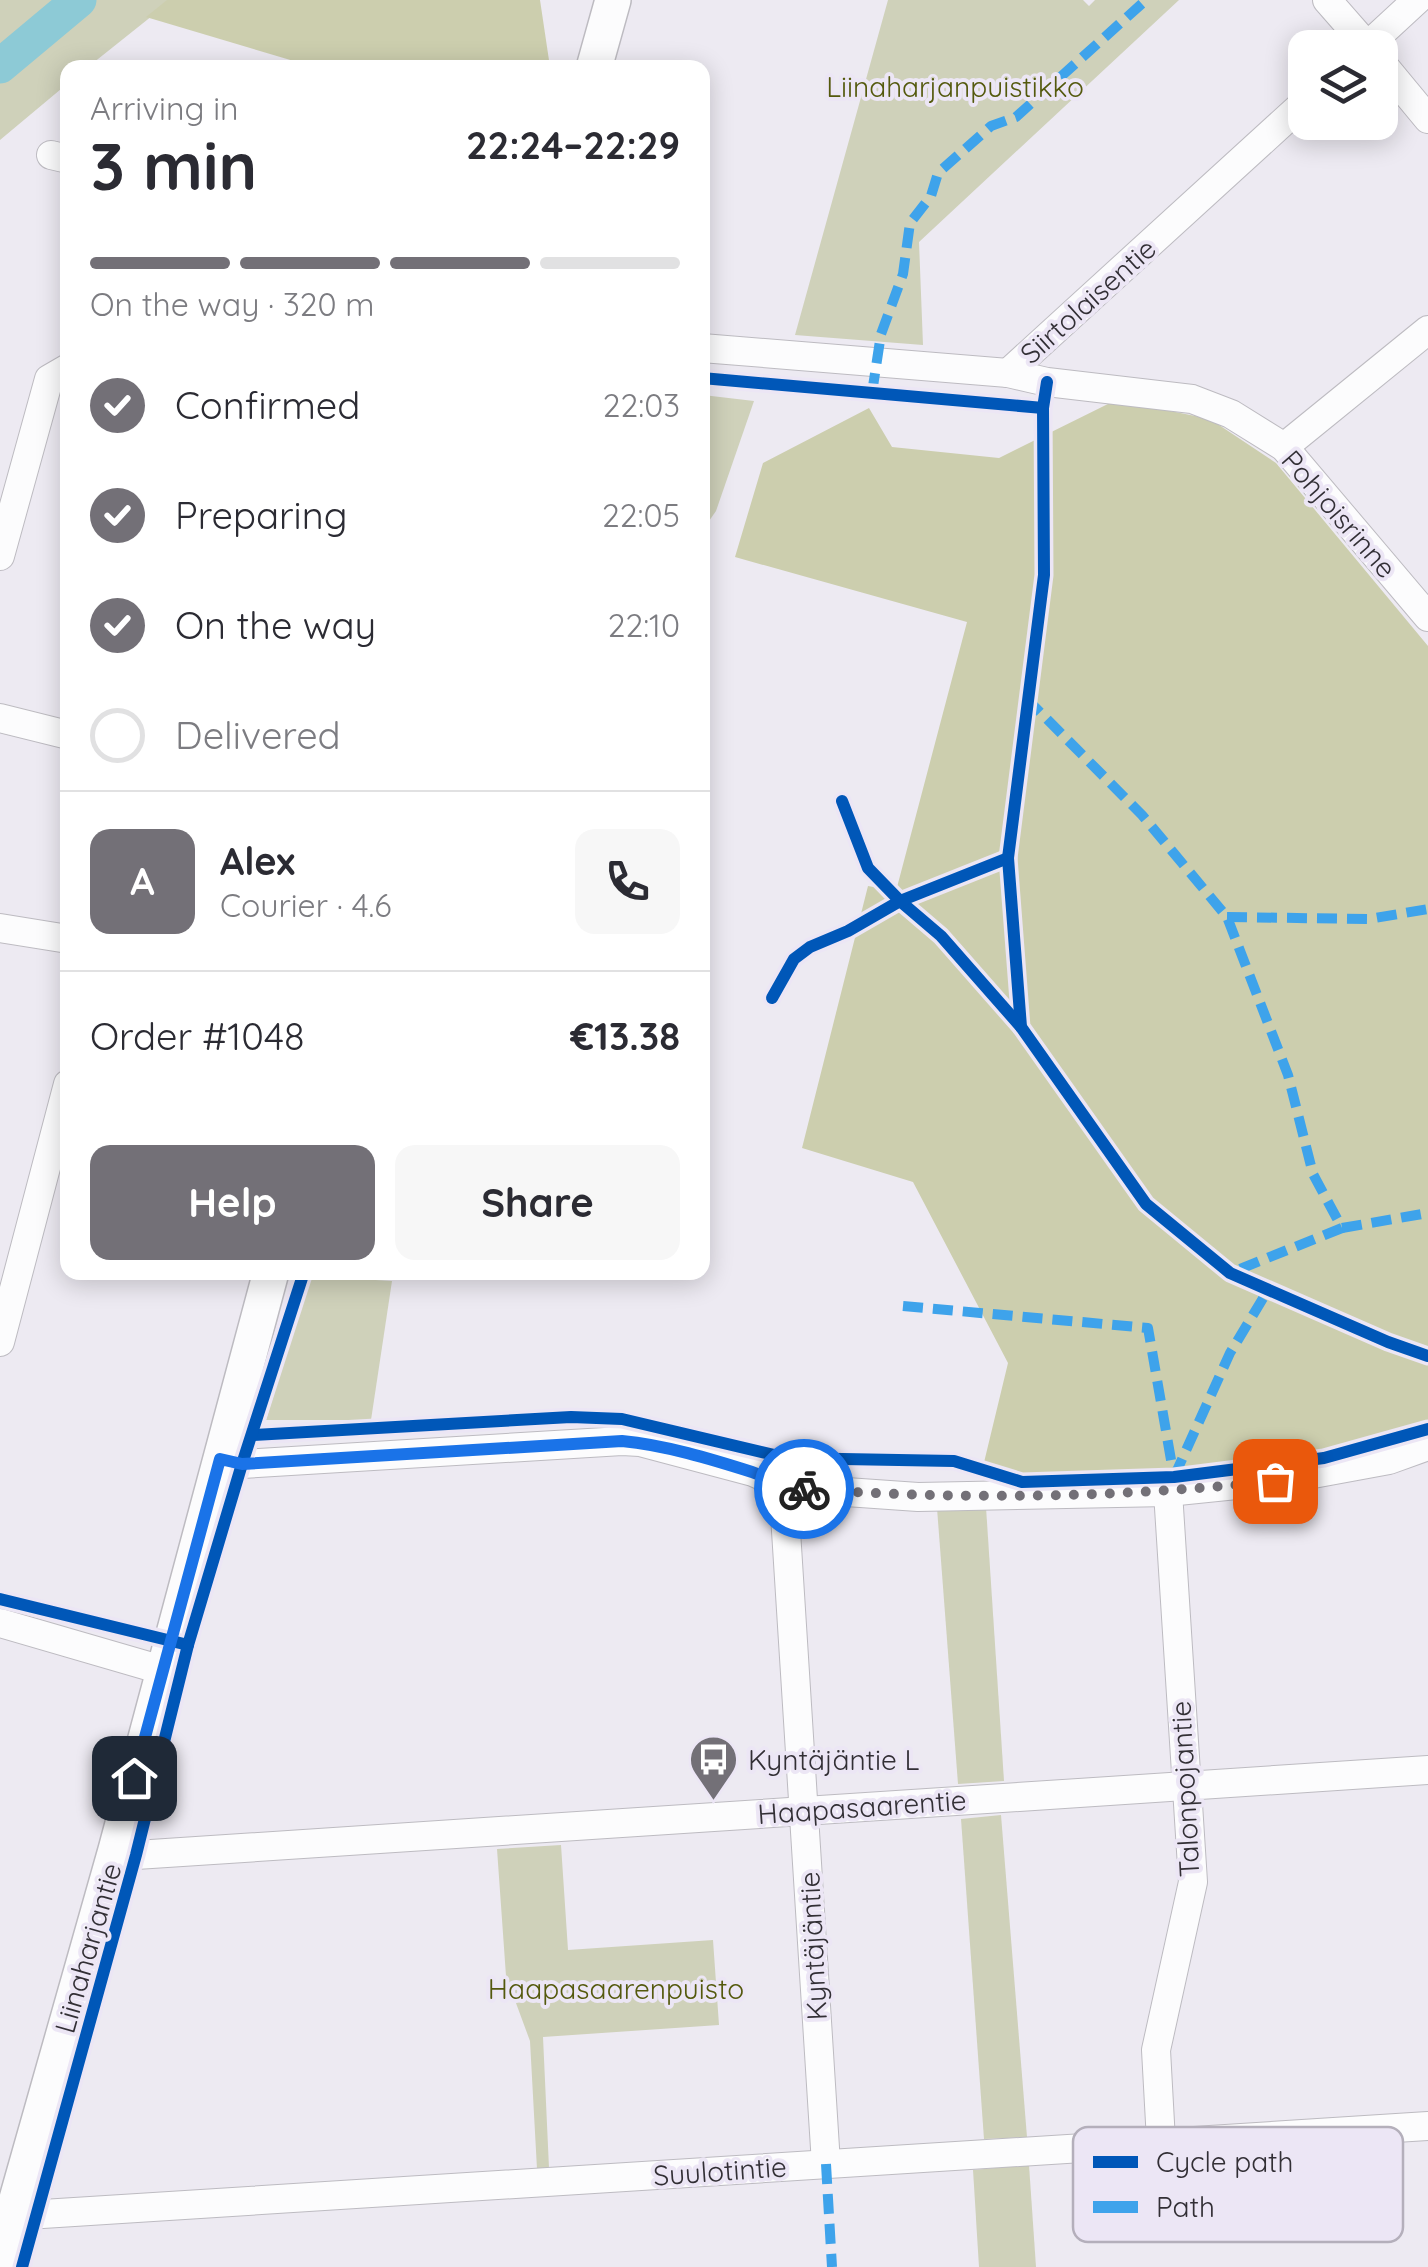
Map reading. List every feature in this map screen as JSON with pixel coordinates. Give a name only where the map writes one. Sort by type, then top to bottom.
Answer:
[{"type":"main road","points":[[596,60],[613,0]]},
{"type":"main road","name":"Liinaharjantie","points":[[0,2260],[116,1850],[269,1280]]},
{"type":"street","points":[[1327,0],[1353,30]]},
{"type":"street","points":[[1388,30],[1416,0]]},
{"type":"street","points":[[1398,83],[1428,119]]},
{"type":"street","name":"Siirtolaisentie","points":[[710,349],[1008,373],[1288,118]]},
{"type":"street","points":[[1284,447],[1428,330]]},
{"type":"street","points":[[0,556],[48,379],[60,372]]},
{"type":"street","name":"Pohjoisrinne","points":[[1008,373],[1047,382],[1192,398],[1231,414],[1284,447],[1428,617]]},
{"type":"street","points":[[0,718],[60,733]]},
{"type":"street","points":[[0,928],[60,938]]},
{"type":"street","points":[[0,1342],[60,1114]]},
{"type":"street","points":[[220,1459],[242,1464],[622,1441],[640,1442],[753,1472],[789,1488],[918,1497],[1168,1492],[1275,1481],[1388,1460],[1428,1446]]},
{"type":"street","name":"Kyntäjäntie","points":[[789,1488],[785,1515],[826,2164]]},
{"type":"street","name":"Talonpojantie","points":[[1160,2127],[1156,2050],[1192,1882],[1168,1492]]},
{"type":"street","points":[[0,1623],[162,1670]]},
{"type":"street","name":"Haapasaarentie","points":[[116,1850],[136,1855],[1428,1770]]},
{"type":"street","name":"Suulotintie","points":[[1403,2127],[1428,2126]]},
{"type":"street","name":"Suulotintie","points":[[12,2216],[1073,2147]]},
{"type":"green space","points":[[0,0],[172,0],[97,60],[60,60],[60,90],[0,140]]},
{"type":"green space","points":[[167,0],[540,0],[549,60],[290,60],[146,17]]},
{"type":"green space","name":"Liinaharjanpuistikko","points":[[888,0],[1083,0],[1089,6],[1095,0],[1179,0],[919,242],[923,345],[795,335]]},
{"type":"green space","points":[[710,396],[754,401],[710,520]]},
{"type":"green space","points":[[1116,400],[1210,419],[1276,463],[1428,646],[1428,1422],[1322,1452],[1186,1470],[980,1479],[1008,1363],[913,1182],[802,1148],[868,886],[896,891],[967,622],[735,557],[763,463],[869,408],[892,447],[999,458]]},
{"type":"green space","points":[[309,1280],[392,1281],[371,1420],[266,1420]]},
{"type":"green space","points":[[986,1507],[1004,1781],[958,1784],[937,1508]]},
{"type":"green space","points":[[1001,1815],[1027,2137],[984,2139],[961,1819]]},
{"type":"green space","name":"Haapasaarenpuisto","points":[[561,1845],[568,1950],[713,1940],[719,2025],[543,2037],[549,2168],[537,2169],[530,2041],[506,1976],[497,1849]]},
{"type":"green space","points":[[1029,2165],[1036,2267],[979,2267],[973,2170]]},
{"type":"waterway","points":[[0,66],[79,0]]},
{"type":"marked path","points":[[872,393],[881,334],[903,274],[910,223],[931,196],[938,173],[991,126],[1016,117],[1146,0]]},
{"type":"marked path","points":[[1026,698],[1142,815],[1227,917],[1288,1075],[1313,1174],[1342,1228],[1230,1273]]},
{"type":"marked path","points":[[1227,917],[1369,919],[1428,909]]},
{"type":"marked path","points":[[1342,1228],[1428,1213]]},
{"type":"marked path","points":[[1174,1477],[1230,1353],[1268,1290]]},
{"type":"marked path","points":[[903,1306],[1148,1328],[1174,1477]]},
{"type":"marked path","points":[[826,2164],[832,2267]]},
{"type":"cycle path","points":[[710,379],[1043,408]]},
{"type":"cycle path","points":[[1047,382],[1043,408],[1044,575],[1008,858],[1021,1027],[1146,1204],[1230,1273],[1428,1356]]},
{"type":"cycle path","points":[[842,801],[868,868],[941,936],[1021,1027]]},
{"type":"cycle path","points":[[772,998],[794,959],[810,947],[848,931],[900,901],[1008,858]]},
{"type":"cycle path","points":[[22,2267],[136,1855],[188,1645],[301,1280]]},
{"type":"cycle path","points":[[252,1435],[571,1417],[622,1419],[787,1458],[954,1461],[1022,1482],[1174,1477],[1324,1458],[1428,1429]]},
{"type":"cycle path","points":[[0,1599],[188,1645]]},
{"type":"way so far","points":[[804,1489],[918,1497],[1168,1492],[1275,1481]]},
{"type":"place","name":"Kyntäjäntie L","points":[[713,1802]]},
{"type":"route","points":[[134,1778],[220,1459],[242,1464],[622,1441],[640,1442],[753,1472],[789,1488],[804,1489]]}]
